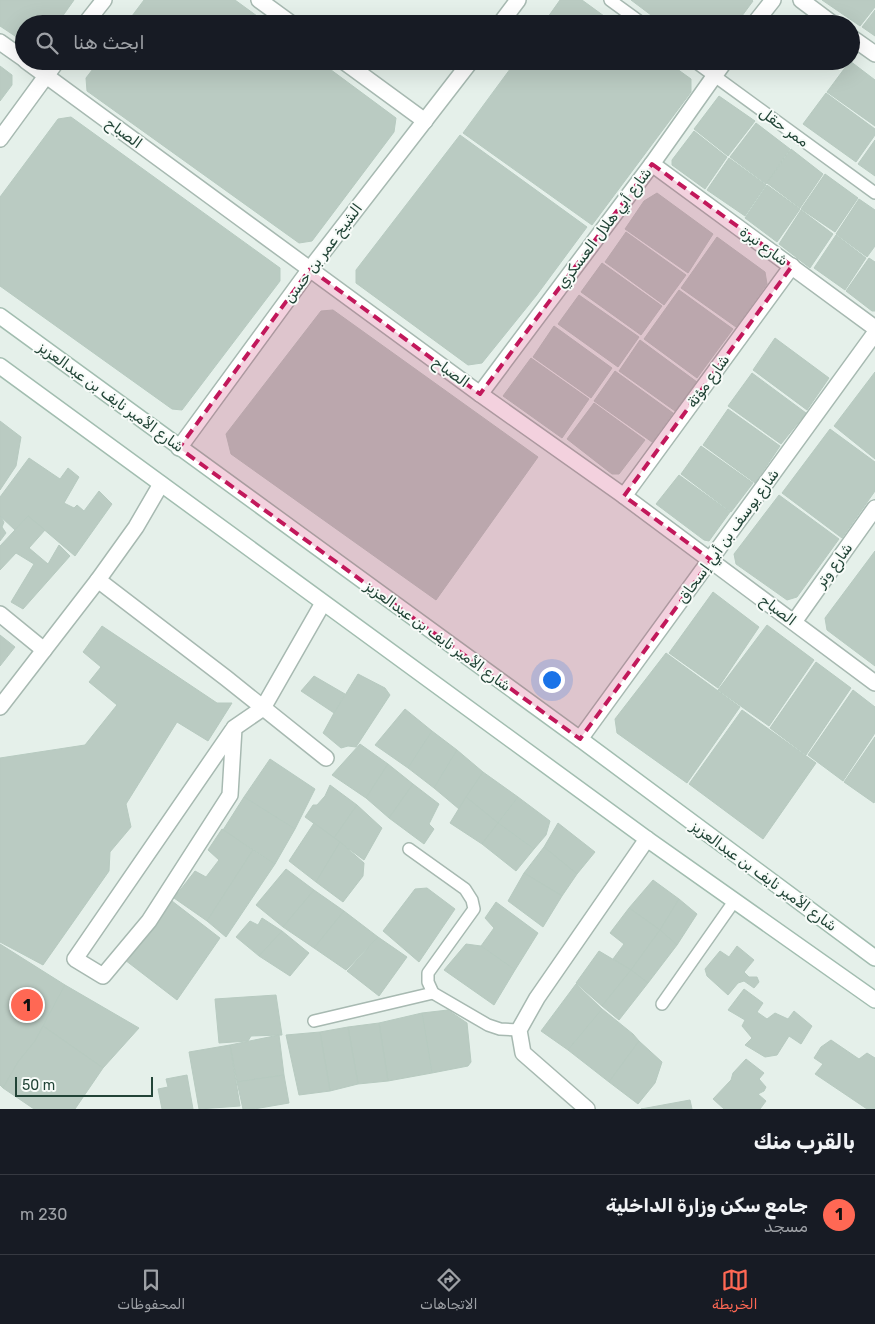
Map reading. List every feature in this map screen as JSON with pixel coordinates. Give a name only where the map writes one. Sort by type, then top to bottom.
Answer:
[{"type":"street","points":[[93,15],[104,0]]},
{"type":"street","points":[[259,0],[280,15]]},
{"type":"street","points":[[507,15],[518,0]]},
{"type":"street","points":[[761,15],[773,0]]},
{"type":"street","points":[[800,0],[821,15]]},
{"type":"street","name":"الصباح","points":[[0,42],[15,53]]},
{"type":"street","points":[[860,43],[875,54]]},
{"type":"street","name":"الصباح","points":[[38,70],[480,394],[624,496],[875,684]]},
{"type":"street","points":[[0,139],[50,70]]},
{"type":"street","points":[[355,70],[425,121]]},
{"type":"street","name":"الشيخ عمر بن حسن","points":[[180,448],[310,269],[464,70]]},
{"type":"street","name":"شارع أبي هلال العسكري","points":[[480,394],[652,164],[718,70]]},
{"type":"street","name":"شارع نبرة","points":[[652,164],[875,328]]},
{"type":"street","name":"شارع مؤتة","points":[[624,496],[792,266]]},
{"type":"street","name":"شارع الأمير نايف بن عبدالعزيز","points":[[0,316],[580,739],[875,958]]},
{"type":"street","name":"شارع يوسف بن أبي إسحاق","points":[[580,739],[875,333]]},
{"type":"street","points":[[0,366],[646,839],[875,1000]]},
{"type":"street","points":[[0,707],[98,580],[136,527],[161,484]]},
{"type":"street","name":"شارع وتر","points":[[794,622],[875,508]]},
{"type":"street","points":[[98,580],[326,758]]},
{"type":"street","points":[[234,728],[230,795],[149,922],[103,976],[75,959],[234,728],[263,708],[323,603]]},
{"type":"street","points":[[0,614],[44,650]]},
{"type":"street","points":[[587,1109],[523,1053],[519,1030],[537,998],[646,839]]},
{"type":"lane","points":[[610,0],[631,15]]},
{"type":"lane","name":"ممر حقل","points":[[706,70],[875,193]]},
{"type":"lane","points":[[409,849],[465,889],[472,900],[474,909],[428,973],[428,982],[433,993],[488,1025],[500,1029],[519,1030]]},
{"type":"lane","points":[[662,1004],[734,900]]},
{"type":"lane","points":[[314,1021],[433,993]]},
{"type":"highlighted area","points":[[652,164],[792,266],[624,496],[711,560],[580,739],[179,448],[310,269],[480,394]]},
{"type":"building","points":[[0,0],[74,0],[63,15],[15,15],[15,36],[0,26]]},
{"type":"building","points":[[144,0],[235,0],[256,15],[133,15]]},
{"type":"building","points":[[560,0],[582,0],[603,15],[549,15]]},
{"type":"building","points":[[631,0],[753,1],[743,15],[651,15]]},
{"type":"building","points":[[822,0],[875,0],[875,7],[860,26],[860,15],[844,15]]},
{"type":"building","points":[[875,10],[875,36],[862,27]]},
{"type":"building","points":[[0,66],[12,75],[12,85],[0,101]]},
{"type":"building","points":[[860,69],[875,80],[875,126],[827,92],[843,70]]},
{"type":"building","points":[[92,70],[331,70],[396,118],[394,132],[312,241],[299,243],[87,91],[86,78]]},
{"type":"building","points":[[509,70],[678,70],[691,79],[691,92],[592,225],[463,133]]},
{"type":"building","points":[[826,93],[875,129],[875,135],[856,162],[803,124]]},
{"type":"building","points":[[719,96],[755,121],[728,156],[694,129]]},
{"type":"building","points":[[71,117],[280,268],[280,281],[182,410],[172,409],[0,286],[0,197],[58,119]]},
{"type":"building","points":[[756,123],[790,149],[766,184],[730,157]]},
{"type":"building","points":[[694,131],[727,157],[705,189],[672,165],[672,160]]},
{"type":"building","points":[[460,135],[587,227],[536,296],[482,363],[468,365],[356,283],[356,270]]},
{"type":"building","points":[[875,140],[875,176],[858,164]]},
{"type":"building","points":[[791,149],[823,174],[800,208],[767,183]]},
{"type":"building","points":[[729,158],[766,185],[745,216],[707,190]]},
{"type":"building","points":[[825,174],[858,198],[835,232],[801,209]]},
{"type":"building","points":[[767,185],[800,209],[777,242],[745,218]]},
{"type":"building","points":[[657,193],[713,234],[688,273],[625,229],[644,201]]},
{"type":"building","points":[[859,199],[875,210],[875,246],[867,257],[836,234]]},
{"type":"building","points":[[801,210],[833,234],[810,268],[779,244]]},
{"type":"building","points":[[626,232],[686,275],[664,305],[605,262]]},
{"type":"building","points":[[836,235],[866,258],[845,290],[814,268]]},
{"type":"building","points":[[717,237],[765,272],[767,284],[736,327],[681,288]]},
{"type":"building","points":[[869,258],[875,262],[875,311],[872,311],[846,291]]},
{"type":"building","points":[[602,263],[662,306],[641,335],[581,292]]},
{"type":"building","points":[[679,290],[733,329],[697,378],[644,339]]},
{"type":"building","points":[[579,295],[639,337],[618,367],[558,324]]},
{"type":"building","points":[[333,310],[538,457],[436,600],[231,454],[226,434],[321,311]]},
{"type":"building","points":[[554,326],[612,368],[591,398],[533,357]]},
{"type":"building","points":[[775,338],[829,378],[807,410],[753,370]]},
{"type":"building","points":[[640,340],[697,382],[675,411],[619,371]]},
{"type":"building","points":[[531,358],[589,399],[562,438],[503,396]]},
{"type":"building","points":[[615,371],[673,413],[652,442],[594,401]]},
{"type":"building","points":[[875,372],[875,459],[834,426]]},
{"type":"building","points":[[752,373],[806,413],[781,444],[728,406]]},
{"type":"building","points":[[594,403],[645,440],[619,474],[612,474],[567,439]]},
{"type":"building","points":[[728,409],[780,446],[755,483],[703,445]]},
{"type":"building","points":[[0,421],[21,437],[16,466],[0,490]]},
{"type":"building","points":[[830,429],[875,462],[875,491],[842,538],[782,493]]},
{"type":"building","points":[[701,446],[753,483],[731,512],[681,474]]},
{"type":"building","points":[[29,458],[60,479],[68,468],[79,477],[64,503],[74,508],[77,505],[84,511],[99,491],[112,504],[75,556],[28,516],[15,530],[0,516],[0,497]]},
{"type":"building","points":[[679,475],[730,512],[709,541],[704,540],[656,504]]},
{"type":"building","points":[[779,495],[839,539],[797,597],[787,600],[736,564],[734,554]]},
{"type":"building","points":[[0,516],[4,522],[2,527],[6,533],[0,541]]},
{"type":"building","points":[[28,516],[45,530],[29,548],[48,564],[59,545],[70,556],[23,609],[11,602],[34,564],[16,553],[0,570],[0,546]]},
{"type":"building","points":[[875,551],[875,666],[827,630],[825,618]]},
{"type":"building","points":[[713,592],[759,627],[718,688],[669,653]]},
{"type":"building","points":[[767,625],[814,660],[769,726],[718,690]]},
{"type":"building","points":[[102,626],[217,703],[232,703],[208,741],[177,722],[126,804],[131,827],[110,852],[109,871],[43,965],[0,942],[0,758],[85,745],[117,705],[89,682],[101,667],[83,652]]},
{"type":"building","points":[[0,635],[15,647],[0,666]]},
{"type":"building","points":[[666,653],[740,707],[687,783],[617,733],[615,719]]},
{"type":"building","points":[[816,662],[851,688],[806,755],[770,728]]},
{"type":"building","points":[[358,674],[385,688],[390,695],[356,747],[348,746],[341,748],[323,733]]},
{"type":"building","points":[[314,676],[345,694],[334,713],[301,691]]},
{"type":"building","points":[[853,690],[875,707],[875,733],[843,781],[808,755]]},
{"type":"building","points":[[405,709],[432,731],[408,768],[375,745]]},
{"type":"building","points":[[742,710],[816,763],[763,839],[689,784]]},
{"type":"building","points":[[432,731],[457,750],[434,788],[408,768]]},
{"type":"building","points":[[875,737],[875,801],[874,803],[844,782]]},
{"type":"building","points":[[360,744],[388,764],[366,798],[332,775]]},
{"type":"building","points":[[457,750],[483,772],[459,809],[434,788]]},
{"type":"building","points":[[270,759],[315,789],[295,829],[244,797]]},
{"type":"building","points":[[388,764],[413,784],[389,818],[366,798]]},
{"type":"building","points":[[483,772],[518,797],[498,823],[466,797]]},
{"type":"building","points":[[413,784],[439,804],[429,824],[434,829],[424,844],[389,818]]},
{"type":"building","points":[[330,785],[357,805],[334,838],[305,817],[313,805],[317,805],[325,796]]},
{"type":"building","points":[[244,797],[295,829],[275,864],[223,830]]},
{"type":"building","points":[[466,797],[498,823],[482,844],[450,823]]},
{"type":"building","points":[[518,797],[550,821],[546,835],[534,849],[498,823]]},
{"type":"building","points":[[357,805],[382,828],[364,860],[334,838]]},
{"type":"building","points":[[314,823],[340,842],[316,882],[289,861]]},
{"type":"building","points":[[498,823],[534,849],[516,871],[482,844]]},
{"type":"building","points":[[558,823],[595,852],[577,874],[544,847]]},
{"type":"building","points":[[222,829],[253,850],[207,921],[174,898],[195,871],[206,877],[219,860],[208,850]]},
{"type":"building","points":[[340,842],[364,863],[363,876],[343,902],[316,882]]},
{"type":"building","points":[[544,847],[577,874],[562,896],[524,873]]},
{"type":"building","points":[[253,850],[275,864],[226,937],[207,921]]},
{"type":"building","points":[[286,869],[314,890],[283,927],[256,905]]},
{"type":"building","points":[[524,873],[562,896],[543,927],[508,901]]},
{"type":"building","points":[[653,880],[679,899],[660,930],[629,908]]},
{"type":"building","points":[[427,888],[455,909],[419,962],[383,931],[415,889]]},
{"type":"building","points":[[314,890],[344,911],[314,948],[283,927]]},
{"type":"building","points":[[679,899],[697,914],[677,945],[660,930]]},
{"type":"building","points":[[172,901],[220,938],[177,1000],[125,960]]},
{"type":"building","points":[[496,902],[538,933],[515,970],[481,946],[494,928],[485,918]]},
{"type":"building","points":[[629,908],[660,930],[631,970],[613,959],[624,944],[610,933]]},
{"type":"building","points":[[344,911],[378,937],[346,970],[314,948]]},
{"type":"building","points":[[262,918],[282,931],[259,956],[236,937],[250,921],[258,925]]},
{"type":"building","points":[[660,930],[677,945],[648,983],[631,970]]},
{"type":"building","points":[[282,931],[309,953],[290,976],[259,956]]},
{"type":"building","points":[[378,937],[407,957],[379,996],[347,971]]},
{"type":"building","points":[[0,944],[65,985],[35,1041],[18,1062],[3,1088],[0,1085]]},
{"type":"building","points":[[466,944],[481,946],[515,970],[494,1005],[444,970]]},
{"type":"building","points":[[737,946],[754,960],[744,972],[749,977],[757,977],[759,982],[754,988],[744,981],[738,983],[728,995],[707,976],[705,969],[720,951],[729,957]]},
{"type":"building","points":[[599,951],[631,970],[602,1006],[576,983]]},
{"type":"building","points":[[631,970],[648,983],[619,1020],[602,1006]]},
{"type":"building","points":[[576,984],[602,1009],[568,1050],[541,1031]]},
{"type":"building","points":[[65,985],[139,1028],[103,1068],[43,1026]]},
{"type":"building","points":[[744,989],[763,1003],[757,1012],[767,1019],[775,1013],[788,1019],[794,1011],[812,1026],[801,1044],[789,1036],[777,1055],[765,1057],[745,1045],[752,1038],[742,1026],[745,1020],[728,1010]]},
{"type":"building","points":[[276,995],[282,1035],[251,1036],[248,1041],[219,1043],[215,999]]},
{"type":"building","points":[[602,1009],[639,1041],[609,1082],[568,1050]]},
{"type":"building","points":[[448,1010],[467,1023],[471,1062],[468,1066],[432,1073],[422,1013]]},
{"type":"building","points":[[422,1013],[432,1073],[388,1081],[379,1023]]},
{"type":"building","points":[[379,1023],[388,1081],[358,1084],[348,1027]]},
{"type":"building","points":[[43,1026],[103,1068],[75,1109],[34,1109],[3,1088]]},
{"type":"building","points":[[348,1027],[358,1084],[330,1091],[320,1032]]},
{"type":"building","points":[[320,1032],[330,1091],[299,1095],[286,1035]]},
{"type":"building","points":[[279,1035],[284,1075],[237,1082],[230,1045]]},
{"type":"building","points":[[831,1040],[859,1059],[867,1053],[875,1058],[875,1109],[867,1109],[815,1074],[823,1064],[814,1058],[821,1047]]},
{"type":"building","points":[[639,1041],[662,1062],[655,1083],[638,1104],[609,1082]]},
{"type":"building","points":[[230,1045],[240,1106],[199,1109],[189,1052]]},
{"type":"building","points":[[746,1059],[764,1073],[759,1079],[766,1087],[764,1091],[758,1094],[766,1101],[760,1109],[724,1109],[713,1099],[731,1080],[733,1073]]},
{"type":"building","points":[[187,1075],[193,1109],[162,1109],[158,1089],[168,1087],[166,1079]]},
{"type":"building","points":[[284,1075],[289,1103],[243,1109],[237,1082]]},
{"type":"building","points":[[690,1100],[692,1109],[641,1109]]},
{"type":"place","name":"جامع سكن وزارة الداخلية","points":[[27,1005]]}]
